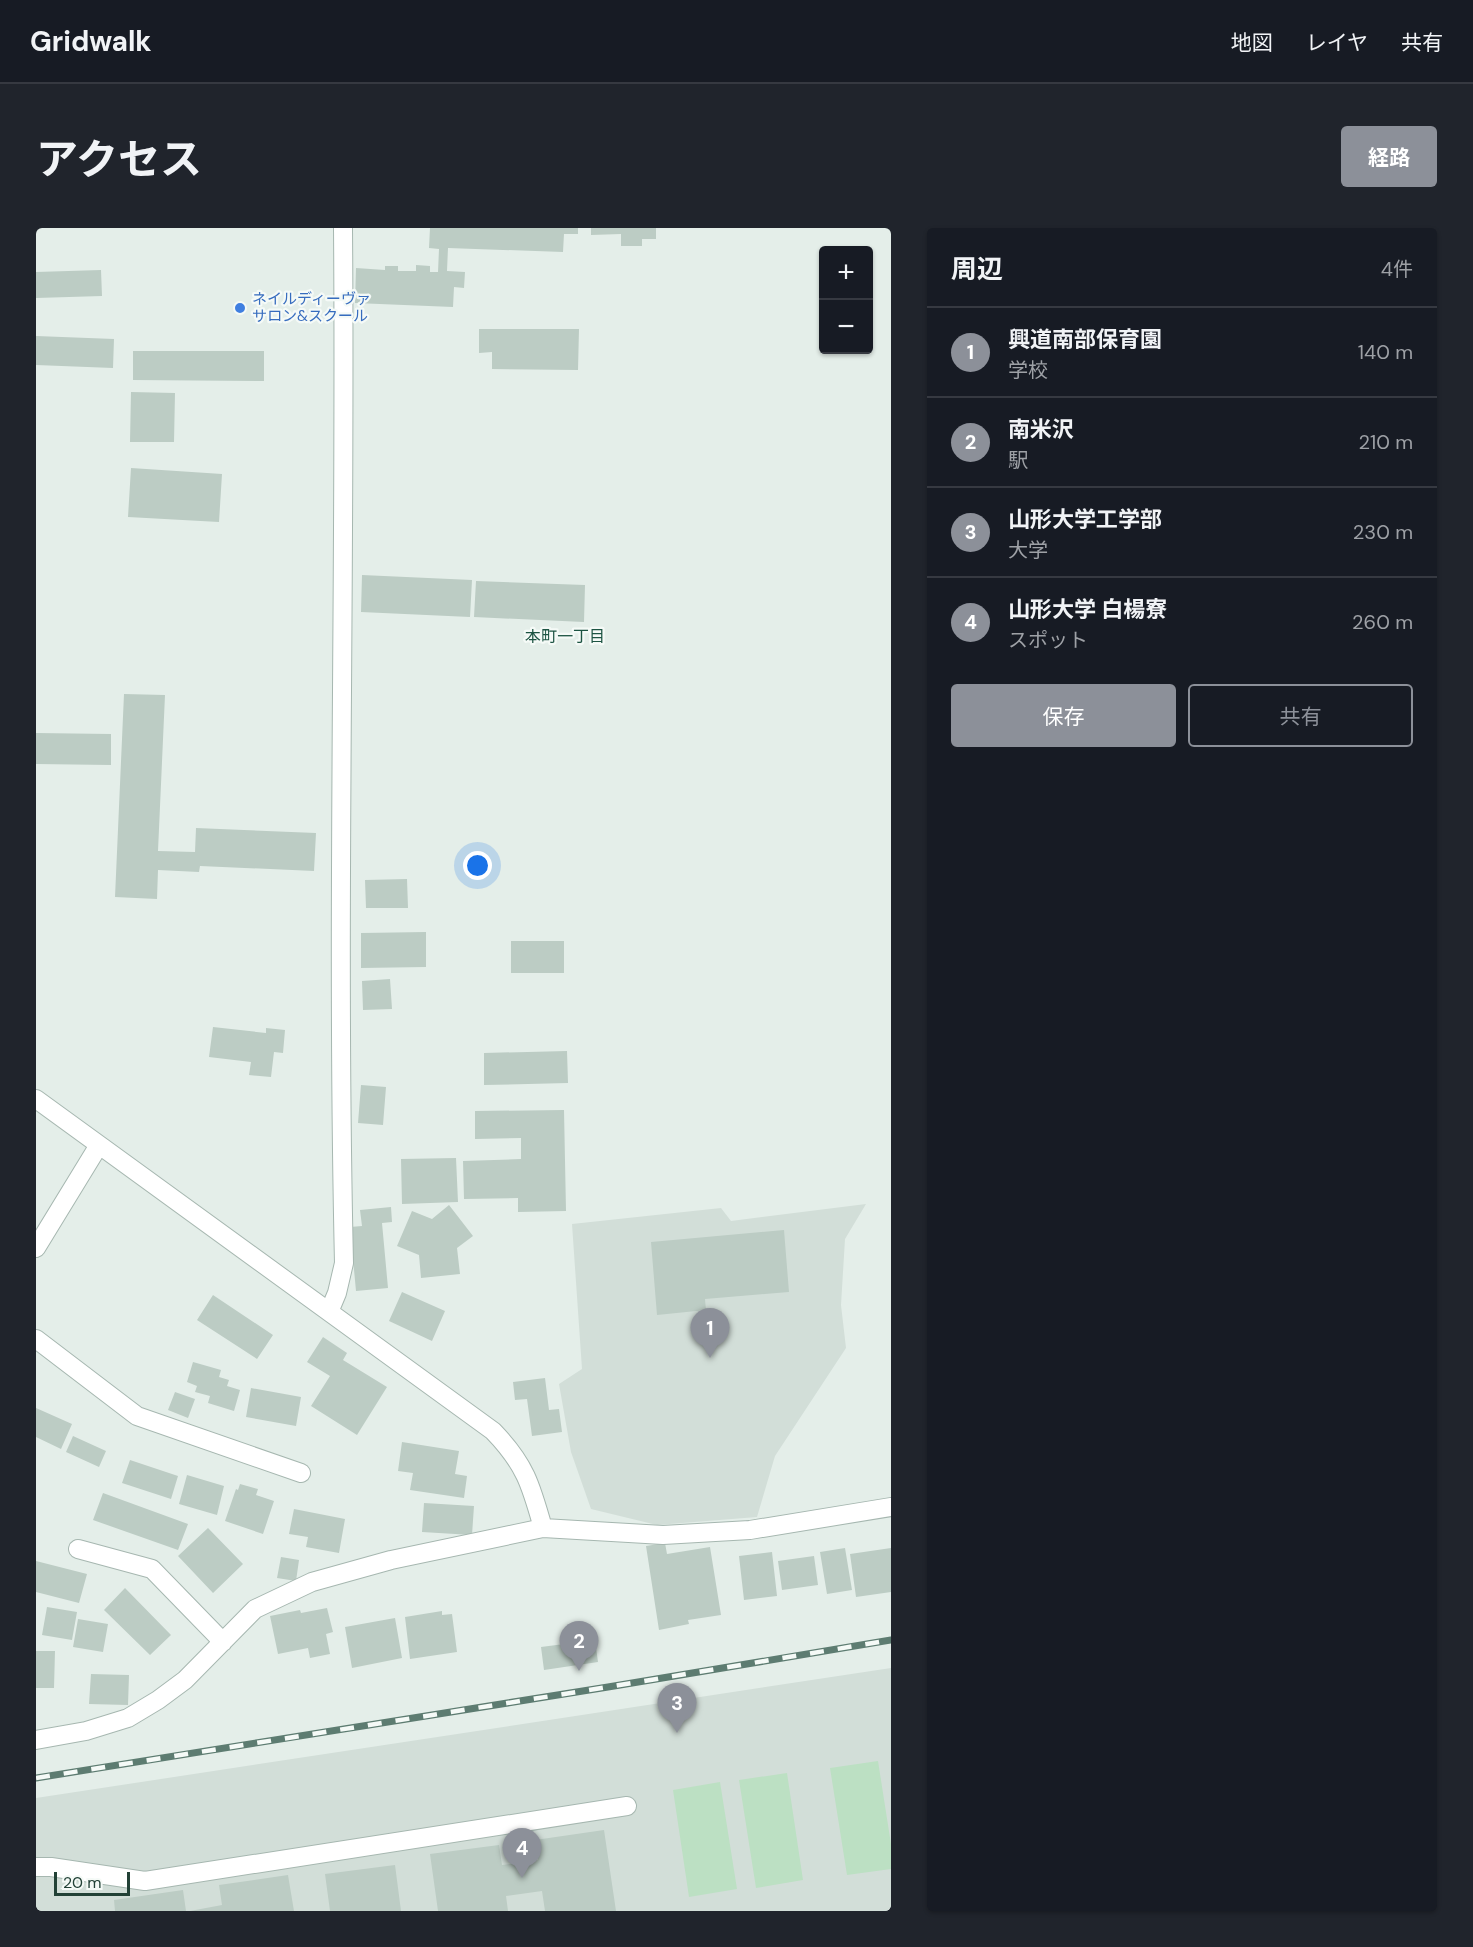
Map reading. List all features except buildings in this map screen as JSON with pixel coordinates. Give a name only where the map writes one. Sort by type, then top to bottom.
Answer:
[{"type":"street","points":[[329,1312],[337,1293],[344,1263],[339,929],[344,376],[343,228]]},
{"type":"street","points":[[36,1099],[499,1438],[511,1450],[530,1482],[543,1528]]},
{"type":"street","points":[[36,1248],[99,1145]]},
{"type":"street","points":[[36,1339],[137,1416],[301,1473]]},
{"type":"street","points":[[36,1740],[86,1731],[128,1718],[185,1680],[255,1609],[312,1582],[391,1560],[543,1528],[663,1535],[685,1534],[750,1530],[891,1507]]},
{"type":"street","points":[[78,1549],[152,1569],[223,1642]]},
{"type":"street","points":[[36,1868],[51,1867],[146,1881],[627,1806]]},
{"type":"shaded area","points":[[866,1204],[845,1239],[841,1305],[846,1348],[775,1456],[757,1517],[657,1525],[591,1509],[571,1452],[559,1384],[582,1369],[572,1224],[721,1208],[731,1221]]},
{"type":"shaded area","points":[[891,1668],[891,1911],[36,1911],[36,1798]]},
{"type":"green space","points":[[878,1761],[891,1844],[891,1869],[847,1875],[830,1768]]},
{"type":"green space","points":[[787,1773],[803,1880],[756,1888],[739,1780]]},
{"type":"green space","points":[[720,1782],[737,1889],[689,1897],[673,1790]]},
{"type":"railway","points":[[36,1778],[891,1640]]},
{"type":"place","name":"ネイルディーヴァ サロン&スクール","points":[[240,308]]},
{"type":"place","name":"興道南部保育園","points":[[710,1358]]},
{"type":"place","name":"南米沢","points":[[579,1671]]},
{"type":"place","name":"山形大学工学部","points":[[677,1733]]},
{"type":"place","name":"山形大学 白楊寮","points":[[522,1878]]},
{"type":"district","name":"本町一丁目","points":[[565,636]]}]
